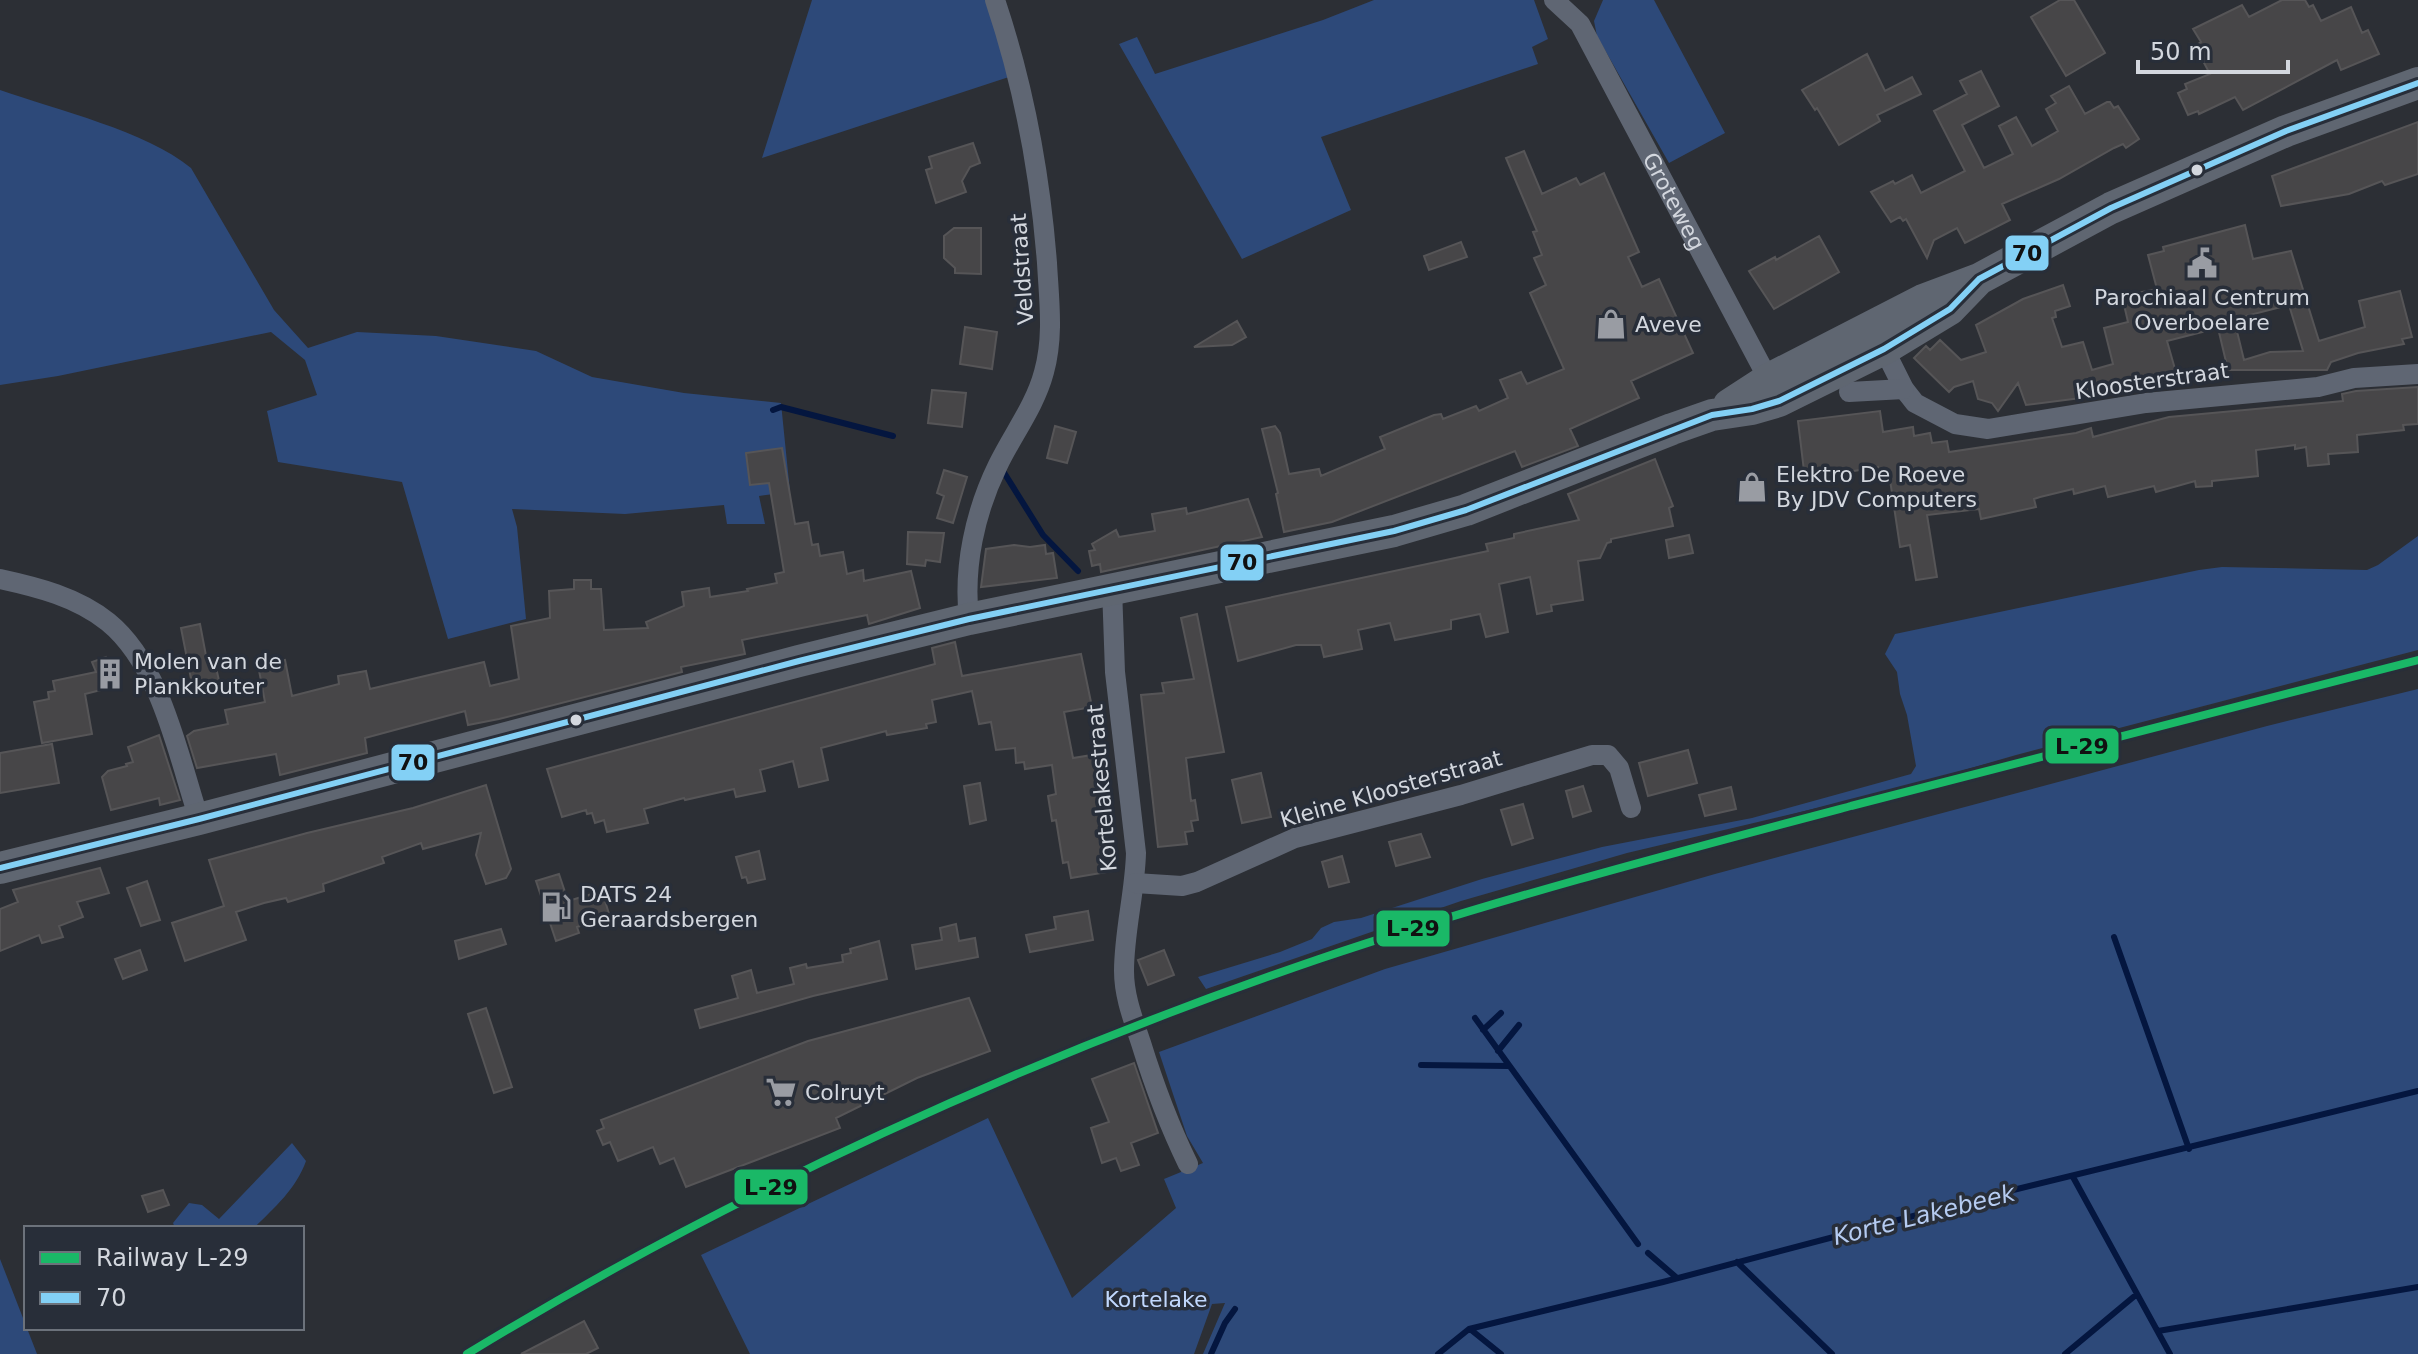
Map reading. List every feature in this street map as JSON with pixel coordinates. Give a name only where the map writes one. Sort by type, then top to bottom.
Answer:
[{"type":"main road","points":[[0,868],[969,619],[1394,531],[1466,510],[1774,390],[1878,338],[1923,300],[1979,279],[2111,208],[2224,157],[2418,83]]},
{"type":"street","name":"Veldstraat","points":[[969,619],[966,594],[979,514],[997,467],[1035,395],[1044,372],[1052,328],[1043,217],[1031,129],[1010,42],[995,0]]},
{"type":"street","name":"Groteweg","points":[[1554,0],[1580,24],[1774,390]]},
{"type":"street","points":[[1580,24],[1583,0]]},
{"type":"street","name":"Kloosterstraat","points":[[1878,338],[1904,389],[1915,403],[1955,424],[1988,429],[2146,403],[2318,387],[2354,378],[2418,374]]},
{"type":"street","points":[[1849,392],[1904,389]]},
{"type":"street","points":[[0,579],[36,587],[71,600],[107,621],[136,651],[156,688],[199,819]]},
{"type":"street","name":"Kortelakestraat","points":[[1112,588],[1115,672],[1136,853],[1124,968],[1127,997],[1165,1116],[1188,1164]]},
{"type":"street","name":"Kleine Kloosterstraat","points":[[1135,883],[1182,886],[1197,882],[1295,838],[1461,795],[1592,755],[1608,755],[1619,768],[1631,808]]},
{"type":"green space","points":[[812,0],[992,0],[1015,75],[762,158]]},
{"type":"green space","points":[[1374,0],[1534,0],[1548,39],[1532,47],[1538,64],[1321,137],[1351,210],[1242,259],[1119,44],[1137,37],[1155,74],[1323,20]]},
{"type":"green space","points":[[1603,0],[1654,0],[1725,133],[1669,163],[1597,36],[1594,21]]},
{"type":"green space","points":[[0,90],[126,132],[191,168],[274,310],[308,348],[357,332],[436,336],[536,351],[592,377],[684,393],[781,403],[790,492],[759,496],[765,524],[727,524],[724,505],[625,514],[512,509],[517,527],[526,619],[448,639],[402,482],[278,462],[267,411],[317,395],[305,360],[271,332],[0,385]]},
{"type":"green space","points":[[2418,536],[2418,650],[2016,755],[1902,788],[1627,853],[1461,901],[1206,989],[1198,977],[1280,952],[1312,939],[1321,928],[1334,922],[1361,918],[1482,879],[1602,847],[1752,818],[1911,774],[1916,766],[1907,715],[1897,672],[1885,654],[1895,634],[2199,570],[2222,567],[2367,570]]},
{"type":"green space","name":"Kortelake","points":[[2418,689],[2418,1354],[1203,1354],[1225,1303],[1212,1304],[1194,1354],[750,1354],[701,1255],[988,1118],[1072,1298],[1176,1208],[1164,1179],[1203,1163],[1187,1136],[1159,1052],[1385,969],[1715,874],[2267,726]]},
{"type":"green space","points":[[292,1143],[306,1161],[302,1171],[284,1197],[256,1226],[174,1226],[173,1223],[189,1203],[202,1205],[219,1219]]},
{"type":"green space","points":[[0,1259],[24,1321],[24,1330],[28,1330],[37,1354],[0,1354]]},
{"type":"building","points":[[2060,0],[2074,0],[2105,53],[2066,76],[2031,17]]},
{"type":"building","points":[[2282,0],[2305,0],[2309,7],[2313,5],[2321,21],[2351,7],[2362,33],[2368,30],[2379,54],[2341,70],[2337,60],[2243,110],[2235,97],[2199,114],[2198,111],[2188,115],[2178,93],[2187,89],[2185,84],[2210,74],[2195,46],[2201,42],[2193,29],[2242,5],[2249,17]]},
{"type":"building","points":[[1867,54],[1885,91],[1912,77],[1921,94],[1877,115],[1880,121],[1839,145],[1802,90]]},
{"type":"building","points":[[1981,71],[1999,106],[1962,125],[1984,168],[2013,154],[1999,126],[2016,117],[2032,146],[2058,131],[2046,109],[2056,103],[2051,96],[2069,86],[2085,114],[2107,102],[2114,108],[2118,106],[2139,139],[2126,148],[2123,144],[2114,148],[2059,179],[2002,204],[2010,220],[1965,243],[1957,228],[1934,240],[1927,258],[1906,219],[1903,221],[1900,217],[1891,222],[1871,192],[1912,175],[1921,193],[1965,171],[1934,111],[1967,94],[1960,81]]},
{"type":"building","points":[[2418,122],[2418,174],[2385,185],[2382,181],[2349,194],[2281,206],[2272,176]]},
{"type":"building","points":[[973,143],[980,163],[970,167],[962,181],[966,192],[936,203],[926,170],[932,168],[929,157]]},
{"type":"building","points":[[1524,151],[1542,194],[1576,178],[1580,185],[1604,173],[1639,252],[1628,257],[1642,287],[1659,279],[1693,353],[1631,381],[1639,398],[1570,429],[1578,446],[1522,467],[1515,451],[1332,522],[1284,532],[1262,429],[1275,426],[1280,433],[1289,474],[1319,469],[1321,476],[1385,449],[1380,437],[1434,415],[1441,414],[1443,419],[1476,406],[1479,411],[1508,398],[1500,380],[1521,372],[1527,384],[1564,369],[1530,293],[1546,285],[1534,258],[1542,255],[1533,232],[1537,231],[1506,158]]},
{"type":"building","points":[[2245,225],[2253,259],[2291,251],[2319,341],[2365,327],[2359,301],[2400,291],[2412,337],[2402,339],[2404,344],[2331,362],[2327,370],[2225,370],[2227,366],[2218,328],[2167,341],[2177,376],[2081,398],[2026,405],[2018,383],[1998,411],[1992,403],[1978,399],[1973,381],[1954,387],[1949,392],[1914,358],[1926,346],[1930,350],[1940,340],[1961,360],[1986,352],[1976,325],[2023,299],[2063,285],[2070,306],[2055,311],[2056,317],[2052,318],[2062,347],[2083,342],[2092,370],[2113,364],[2104,328],[2128,322],[2122,296],[2157,289],[2148,255],[2164,251],[2163,247]],"holes":[[[2289,305],[2303,351],[2270,352],[2244,360],[2234,319]]]},
{"type":"building","points":[[954,228],[981,228],[981,274],[955,273],[955,268],[944,258],[944,236]]},
{"type":"building","points":[[1819,236],[1839,272],[1774,309],[1749,271]]},
{"type":"building","points":[[1461,242],[1467,257],[1429,270],[1424,256]]},
{"type":"building","points":[[1237,321],[1246,337],[1232,345],[1194,347]]},
{"type":"building","points":[[965,327],[997,332],[992,369],[960,364]]},
{"type":"building","points":[[2418,387],[2418,424],[2403,425],[2404,430],[2357,435],[2358,452],[2328,454],[2329,464],[2308,466],[2306,447],[2295,449],[2295,445],[2256,450],[2258,476],[2212,481],[2212,486],[2196,487],[2195,481],[2156,492],[2154,486],[2108,497],[2105,486],[2074,494],[2073,489],[2034,499],[2036,507],[1981,519],[1979,509],[1927,515],[1937,577],[1916,580],[1910,545],[1900,547],[1889,473],[1879,475],[1878,467],[1805,479],[1798,421],[1880,411],[1883,432],[1913,427],[1914,436],[1930,433],[1932,443],[1947,441],[1949,452],[2076,433],[2091,428],[2093,437],[2169,417],[2343,401],[2342,394],[2356,391]]},
{"type":"building","points":[[932,390],[966,393],[962,427],[928,423]]},
{"type":"building","points":[[1055,426],[1076,432],[1067,463],[1047,458]]},
{"type":"building","points":[[782,448],[795,524],[808,522],[812,545],[818,544],[820,556],[843,552],[847,574],[863,570],[864,581],[911,571],[920,608],[869,624],[867,615],[742,640],[745,654],[681,667],[682,672],[499,719],[468,725],[465,711],[365,738],[367,753],[280,775],[276,754],[197,768],[187,736],[194,731],[228,724],[225,710],[265,702],[258,665],[285,660],[292,696],[339,684],[338,676],[366,671],[370,689],[484,662],[490,686],[519,679],[511,626],[550,618],[549,591],[574,589],[574,580],[591,580],[591,589],[601,589],[604,630],[648,628],[646,622],[684,606],[682,592],[709,588],[710,597],[777,583],[775,574],[784,572],[769,483],[750,485],[746,453]]},
{"type":"building","points":[[1655,459],[1673,506],[1669,508],[1673,526],[1611,539],[1600,558],[1578,561],[1583,600],[1551,605],[1552,611],[1537,614],[1530,577],[1499,584],[1508,632],[1486,637],[1480,614],[1451,620],[1451,629],[1395,640],[1390,623],[1358,630],[1362,649],[1324,657],[1321,645],[1296,645],[1238,661],[1226,607],[1488,551],[1486,544],[1514,538],[1514,534],[1579,520],[1568,494]]},
{"type":"building","points":[[944,470],[967,477],[953,523],[937,518],[944,496],[937,493]]},
{"type":"building","points":[[1248,499],[1262,537],[1101,572],[1100,564],[1092,566],[1089,551],[1095,550],[1092,544],[1116,530],[1119,537],[1155,531],[1152,514],[1186,508],[1187,514]]},
{"type":"building","points":[[908,532],[944,533],[940,562],[926,560],[925,566],[907,564]]},
{"type":"building","points":[[1689,535],[1693,553],[1669,558],[1666,540]]},
{"type":"building","points":[[1045,545],[1046,554],[1053,553],[1057,578],[981,587],[986,549]]},
{"type":"building","points":[[1197,614],[1224,752],[1186,758],[1191,801],[1195,800],[1198,820],[1191,821],[1193,831],[1185,832],[1187,844],[1158,847],[1141,695],[1164,693],[1162,683],[1194,679],[1181,618]]},
{"type":"building","points":[[200,624],[207,661],[214,659],[221,689],[194,694],[181,628]]},
{"type":"building","points":[[955,642],[962,676],[1081,654],[1092,707],[1064,712],[1073,758],[1098,754],[1102,778],[1095,779],[1113,871],[1071,878],[1068,862],[1063,863],[1056,820],[1052,821],[1048,796],[1056,794],[1052,765],[1025,769],[1024,762],[1016,763],[1015,748],[996,750],[991,722],[979,724],[972,691],[932,700],[936,722],[926,724],[927,728],[887,735],[886,731],[821,748],[828,780],[799,787],[793,761],[760,770],[765,791],[736,797],[734,789],[684,798],[644,809],[648,823],[607,832],[604,820],[595,823],[592,813],[587,814],[586,810],[562,817],[547,769],[935,664],[932,648]]},
{"type":"building","points":[[106,657],[118,672],[117,686],[85,694],[92,734],[42,743],[34,702],[49,699],[48,692],[55,691],[53,681],[96,672],[92,662]]},
{"type":"building","points":[[159,735],[180,800],[160,805],[159,798],[111,810],[102,777],[108,771],[133,762],[128,747]]},
{"type":"building","points":[[52,744],[59,783],[0,793],[0,753]]},
{"type":"building","points":[[1688,750],[1697,783],[1648,796],[1639,763]]},
{"type":"building","points":[[1261,773],[1271,817],[1242,823],[1232,780]]},
{"type":"building","points":[[980,783],[986,820],[970,824],[964,786]]},
{"type":"building","points":[[486,785],[511,869],[506,878],[486,884],[476,855],[481,833],[423,849],[421,843],[382,857],[384,863],[323,884],[324,891],[236,912],[246,940],[185,961],[172,923],[224,906],[209,860],[413,808]]},
{"type":"building","points":[[1583,786],[1591,811],[1573,817],[1566,791]]},
{"type":"building","points":[[1731,787],[1736,809],[1705,816],[1699,795]]},
{"type":"building","points":[[1523,804],[1533,838],[1512,845],[1501,810]]},
{"type":"building","points":[[1421,834],[1430,857],[1396,866],[1389,842]]},
{"type":"building","points":[[759,851],[765,879],[748,883],[746,877],[742,878],[736,857]]},
{"type":"building","points":[[1342,856],[1349,882],[1329,887],[1322,862]]},
{"type":"building","points":[[100,868],[109,893],[77,902],[83,917],[59,926],[63,937],[42,943],[39,935],[0,951],[0,909],[18,902],[13,890]]},
{"type":"building","points":[[559,874],[568,901],[602,891],[610,917],[577,927],[579,933],[556,941],[536,881]]},
{"type":"building","points":[[147,881],[160,920],[141,926],[127,888]]},
{"type":"building","points":[[1088,911],[1093,940],[1030,952],[1026,935],[1056,929],[1054,917]]},
{"type":"building","points":[[956,924],[959,941],[975,938],[978,957],[916,969],[912,945],[942,940],[940,928]]},
{"type":"building","points":[[501,929],[506,944],[459,959],[455,941]]},
{"type":"building","points":[[879,941],[887,979],[700,1028],[695,1010],[738,998],[732,976],[751,970],[757,993],[794,984],[790,968],[843,962],[842,955],[851,953],[850,949]]},
{"type":"building","points":[[140,950],[147,970],[123,979],[115,959]]},
{"type":"building","points":[[1164,950],[1174,975],[1148,985],[1138,960]]},
{"type":"building","name":"Colruyt","points":[[969,998],[990,1051],[917,1078],[836,1118],[840,1128],[686,1187],[674,1158],[660,1164],[653,1147],[618,1161],[610,1142],[603,1145],[597,1131],[604,1128],[601,1120],[808,1041]]},
{"type":"building","points":[[486,1008],[512,1087],[494,1093],[468,1014]]},
{"type":"building","points":[[1134,1063],[1158,1133],[1131,1143],[1139,1165],[1121,1171],[1116,1158],[1102,1163],[1091,1128],[1109,1122],[1092,1079]]},
{"type":"building","points":[[163,1190],[169,1205],[148,1212],[142,1196]]},
{"type":"building","points":[[584,1321],[598,1348],[586,1354],[521,1354]]},
{"type":"waterway","points":[[773,410],[781,407],[893,436]]},
{"type":"waterway","points":[[1003,471],[1043,535],[1078,571]]},
{"type":"waterway","points":[[2114,937],[2189,1149]]},
{"type":"waterway","points":[[1483,1030],[1501,1013]]},
{"type":"waterway","points":[[1475,1018],[1638,1244]]},
{"type":"waterway","points":[[1498,1051],[1519,1025]]},
{"type":"waterway","points":[[1421,1065],[1509,1066]]},
{"type":"waterway","name":"Korte Lakebeek","points":[[1438,1354],[1469,1329],[1663,1282],[1997,1194],[2418,1091]]},
{"type":"waterway","points":[[2073,1177],[2170,1354]]},
{"type":"waterway","points":[[1648,1253],[1677,1278]]},
{"type":"waterway","points":[[1737,1262],[1832,1354]]},
{"type":"waterway","points":[[2158,1331],[2418,1287]]},
{"type":"waterway","points":[[2065,1354],[2137,1294]]},
{"type":"waterway","points":[[1211,1354],[1235,1309]]},
{"type":"waterway","points":[[1470,1329],[1501,1354]]},
{"type":"rail line","name":"L-29","points":[[467,1354],[670,1238],[775,1185],[990,1085],[1209,998],[1385,937],[1584,878],[2418,660]]},
{"type":"transit line","name":"70","points":[[0,868],[969,619],[1394,531],[1466,510],[1712,415],[1779,401],[1884,349],[1950,309],[1979,279],[2111,208],[2286,131],[2418,83]]},
{"type":"place","name":"Parochiaal Centrum Overboelare","points":[[2202,263]]},
{"type":"place","name":"Aveve","points":[[1611,324]]},
{"type":"place","name":"Elektro De Roeve By JDV Computers","points":[[1752,487]]},
{"type":"place","name":"Molen van de Plankkouter","points":[[110,674]]},
{"type":"place","name":"DATS 24 Geraardsbergen","points":[[556,907]]},
{"type":"place","name":"Colruyt","points":[[781,1092]]}]
